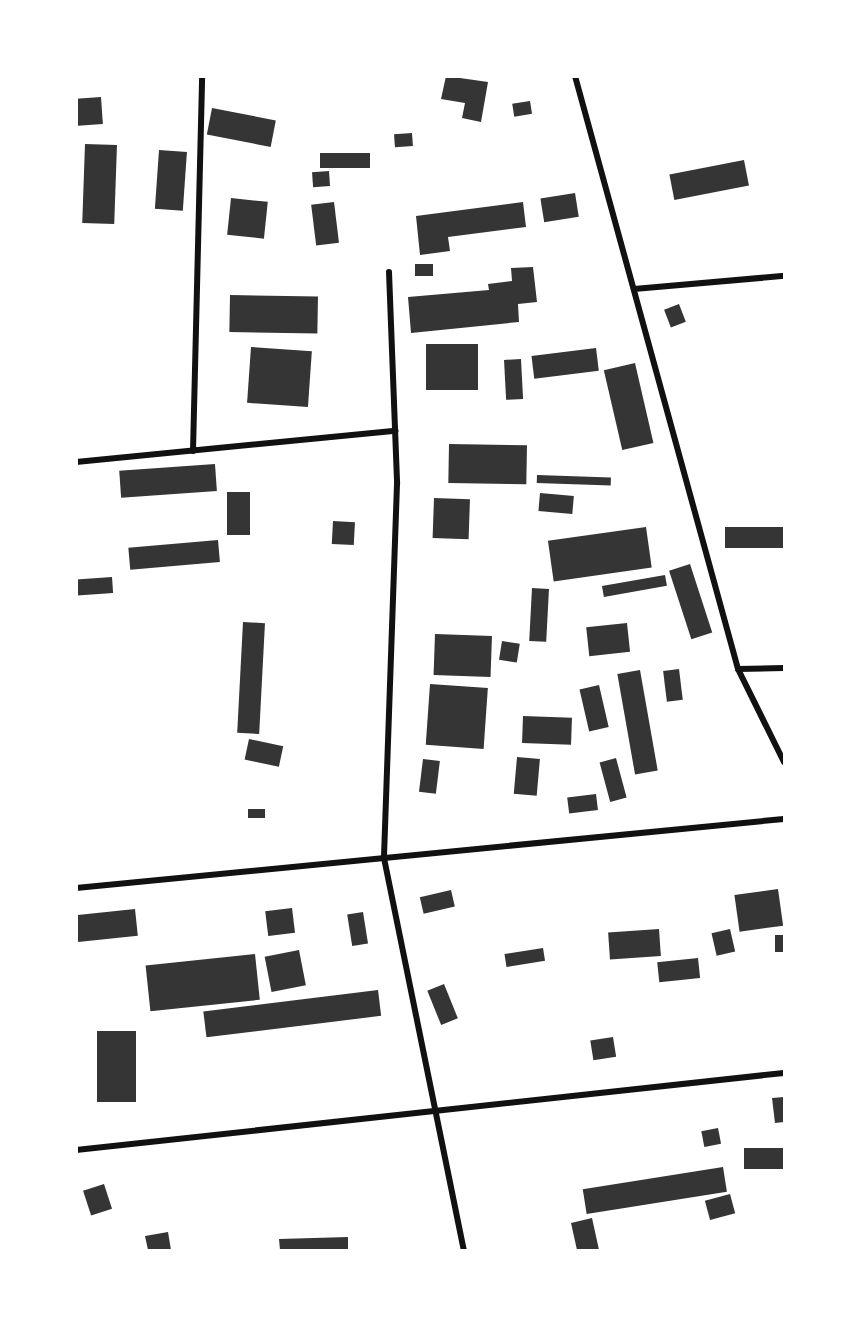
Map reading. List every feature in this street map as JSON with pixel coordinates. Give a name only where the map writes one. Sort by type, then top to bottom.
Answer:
[{"type":"street","points":[[192,451],[202,76]]},
{"type":"street","points":[[575,76],[738,669],[784,762]]},
{"type":"street","points":[[389,272],[397,484],[384,858],[464,1251]]},
{"type":"street","points":[[634,289],[784,276]]},
{"type":"street","points":[[76,462],[395,432]]},
{"type":"street","points":[[738,669],[784,668]]},
{"type":"street","points":[[76,888],[784,819]]},
{"type":"street","points":[[76,1150],[784,1073]]},
{"type":"building","points":[[446,76],[488,82],[481,122],[462,118],[465,103],[441,99]]},
{"type":"building","points":[[101,97],[103,124],[78,126],[76,99]]},
{"type":"building","points":[[530,101],[532,114],[514,117],[512,104]]},
{"type":"building","points":[[212,108],[276,120],[271,147],[207,135]]},
{"type":"building","points":[[412,133],[413,146],[395,147],[394,134]]},
{"type":"building","points":[[85,144],[117,145],[114,224],[82,223]]},
{"type":"building","points":[[159,150],[187,152],[183,211],[155,209]]},
{"type":"building","points":[[320,153],[370,153],[370,168],[320,168]]},
{"type":"building","points":[[744,160],[749,186],[674,200],[669,175]]},
{"type":"building","points":[[329,171],[330,186],[313,187],[312,172]]},
{"type":"building","points":[[575,193],[579,217],[544,222],[540,198]]},
{"type":"building","points":[[231,198],[268,202],[264,239],[227,235]]},
{"type":"building","points":[[334,202],[339,243],[316,245],[311,205]]},
{"type":"building","points":[[523,202],[526,227],[448,237],[450,251],[420,255],[416,216]]},
{"type":"building","points":[[415,264],[433,264],[433,276],[415,276]]},
{"type":"building","points":[[533,267],[537,302],[518,304],[519,322],[411,333],[408,297],[489,290],[488,284],[512,281],[511,268]]},
{"type":"building","points":[[230,295],[318,297],[317,334],[229,332]]},
{"type":"building","points":[[679,304],[686,322],[671,327],[664,310]]},
{"type":"building","points":[[426,344],[478,344],[478,390],[426,390]]},
{"type":"building","points":[[251,347],[312,351],[308,407],[247,403]]},
{"type":"building","points":[[596,348],[599,371],[534,379],[531,356]]},
{"type":"building","points":[[521,359],[523,399],[506,400],[504,360]]},
{"type":"building","points":[[635,363],[653,443],[622,450],[604,370]]},
{"type":"building","points":[[449,444],[527,445],[526,484],[448,483]]},
{"type":"building","points":[[215,464],[217,491],[121,498],[119,471]]},
{"type":"building","points":[[537,475],[611,478],[611,486],[537,483]]},
{"type":"building","points":[[227,492],[250,492],[250,535],[227,535]]},
{"type":"building","points":[[540,493],[574,496],[572,514],[538,511]]},
{"type":"building","points":[[434,498],[470,499],[469,539],[433,538]]},
{"type":"building","points":[[333,521],[355,522],[354,545],[332,544]]},
{"type":"building","points":[[646,527],[652,568],[554,581],[548,541]]},
{"type":"building","points":[[725,527],[784,527],[784,548],[725,548]]},
{"type":"building","points":[[218,540],[220,562],[130,570],[128,548]]},
{"type":"building","points":[[690,564],[712,632],[691,639],[669,571]]},
{"type":"building","points":[[665,575],[667,586],[604,597],[602,586]]},
{"type":"building","points":[[112,577],[113,593],[77,595],[76,580]]},
{"type":"building","points":[[532,588],[549,589],[546,642],[529,641]]},
{"type":"building","points":[[243,622],[265,623],[259,734],[237,733]]},
{"type":"building","points":[[627,623],[630,652],[589,656],[586,627]]},
{"type":"building","points":[[435,634],[492,636],[491,677],[434,675]]},
{"type":"building","points":[[502,641],[520,644],[517,663],[499,660]]},
{"type":"building","points":[[679,669],[683,700],[667,702],[663,671]]},
{"type":"building","points":[[640,670],[658,770],[635,774],[617,674]]},
{"type":"building","points":[[430,684],[488,688],[484,749],[426,745]]},
{"type":"building","points":[[599,685],[609,727],[589,731],[580,689]]},
{"type":"building","points":[[523,716],[572,718],[571,745],[522,743]]},
{"type":"building","points":[[249,739],[283,746],[279,767],[245,760]]},
{"type":"building","points":[[517,757],[540,759],[537,796],[514,794]]},
{"type":"building","points":[[616,758],[627,798],[610,802],[600,762]]},
{"type":"building","points":[[423,759],[440,761],[436,794],[419,792]]},
{"type":"building","points":[[596,794],[598,810],[569,813],[567,798]]},
{"type":"building","points":[[248,809],[265,809],[265,818],[248,818]]},
{"type":"building","points":[[778,889],[783,926],[740,932],[734,895]]},
{"type":"building","points":[[451,890],[455,907],[424,914],[420,897]]},
{"type":"building","points":[[292,908],[295,933],[268,936],[265,911]]},
{"type":"building","points":[[135,909],[138,936],[78,942],[76,915]]},
{"type":"building","points":[[363,912],[368,944],[352,946],[347,915]]},
{"type":"building","points":[[659,929],[661,956],[610,959],[608,933]]},
{"type":"building","points":[[730,929],[735,951],[717,956],[711,933]]},
{"type":"building","points":[[775,935],[784,935],[784,952],[775,952]]},
{"type":"building","points":[[543,948],[545,961],[507,967],[504,954]]},
{"type":"building","points":[[299,950],[306,985],[272,992],[265,957]]},
{"type":"building","points":[[255,954],[260,1000],[150,1011],[146,965]]},
{"type":"building","points":[[698,958],[700,978],[659,982],[657,962]]},
{"type":"building","points":[[444,984],[458,1018],[441,1025],[427,991]]},
{"type":"building","points":[[378,990],[381,1016],[206,1037],[203,1011]]},
{"type":"building","points":[[97,1031],[136,1031],[136,1102],[97,1102]]},
{"type":"building","points":[[613,1037],[616,1057],[593,1060],[590,1041]]},
{"type":"building","points":[[784,1097],[784,1122],[775,1123],[772,1098]]},
{"type":"building","points":[[718,1128],[721,1144],[704,1147],[701,1131]]},
{"type":"building","points":[[744,1148],[784,1148],[784,1169],[744,1169]]},
{"type":"building","points":[[723,1167],[727,1192],[587,1214],[583,1189]]},
{"type":"building","points":[[104,1184],[112,1209],[91,1216],[83,1191]]},
{"type":"building","points":[[730,1194],[735,1213],[710,1220],[705,1201]]},
{"type":"building","points":[[592,1218],[599,1250],[577,1250],[571,1223]]},
{"type":"building","points":[[168,1232],[171,1250],[148,1250],[145,1236]]},
{"type":"building","points":[[348,1237],[348,1250],[280,1250],[279,1239]]}]
